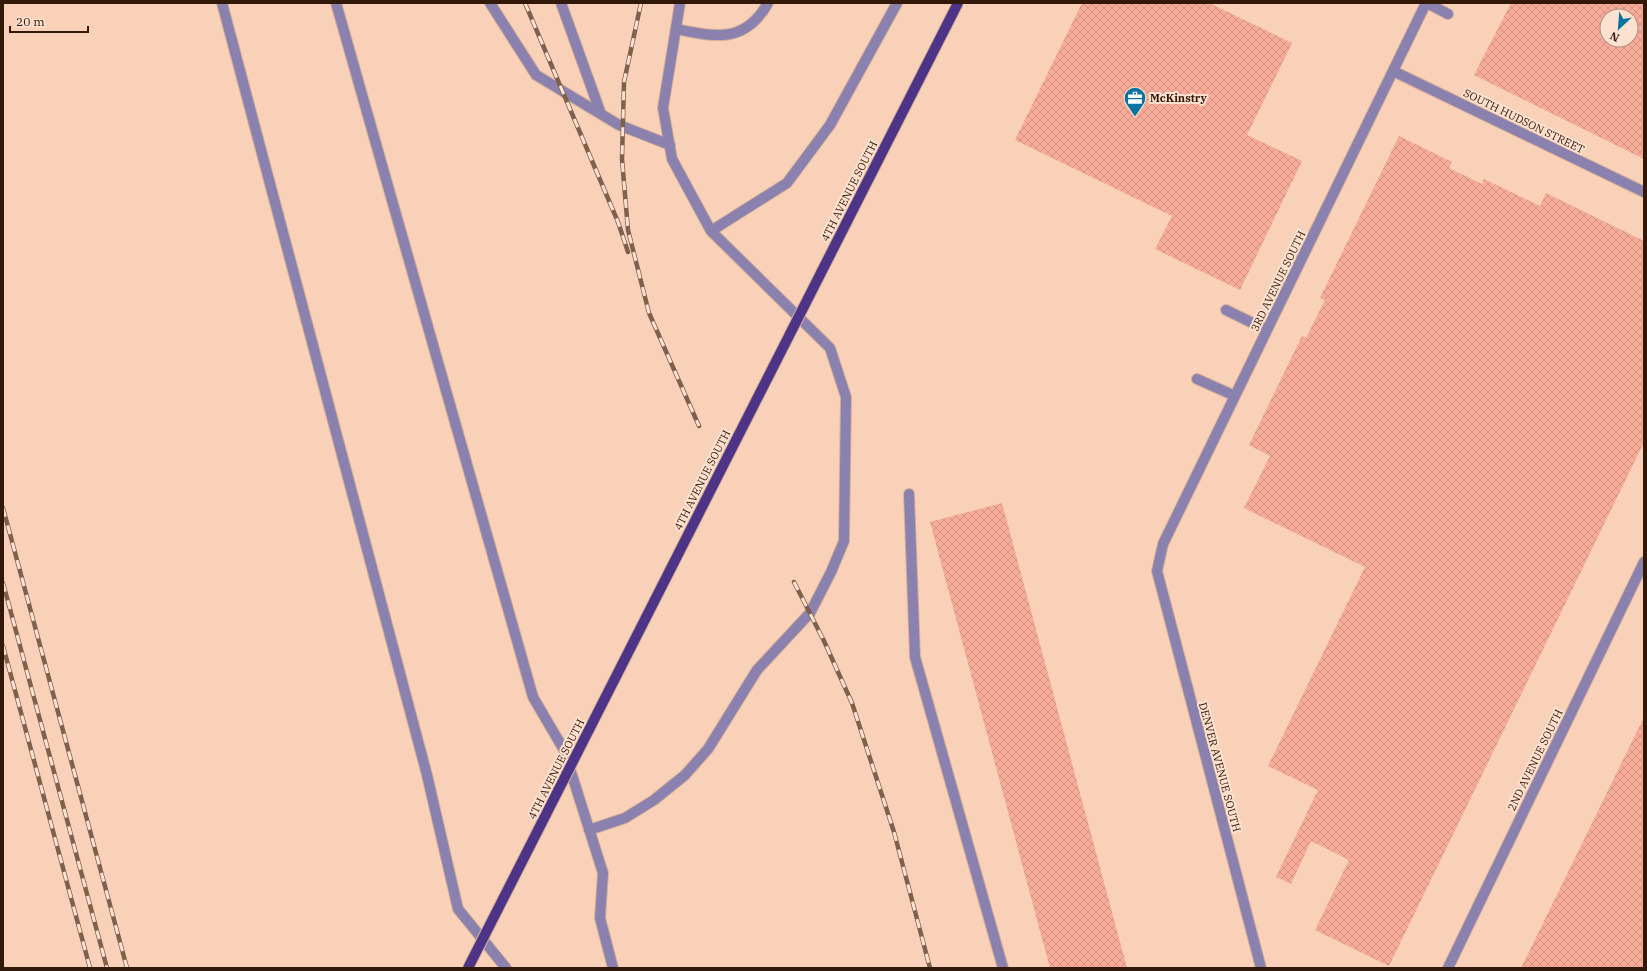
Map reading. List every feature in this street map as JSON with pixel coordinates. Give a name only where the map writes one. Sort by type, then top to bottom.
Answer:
[{"type":"main road","name":"4TH AVENUE SOUTH","points":[[468,968],[958,3]]},
{"type":"street","points":[[222,3],[427,775],[458,908],[506,968]]},
{"type":"street","points":[[336,3],[533,697],[564,750],[603,873],[600,918],[613,968]]},
{"type":"street","points":[[490,3],[536,75],[619,125],[670,145]]},
{"type":"street","points":[[561,3],[601,114]]},
{"type":"street","points":[[589,830],[625,818],[654,800],[685,775],[708,749],[757,670],[810,613],[831,572],[844,541],[846,397],[830,348],[711,231],[672,159],[663,108],[680,3]]},
{"type":"street","points":[[676,29],[708,36],[726,36],[743,30],[757,20],[768,3]]},
{"type":"street","points":[[711,231],[787,183],[830,125],[897,3]]},
{"type":"street","points":[[1426,3],[1448,14]]},
{"type":"street","name":"3RD AVENUE SOUTH","points":[[1157,571],[1163,544],[1426,3]]},
{"type":"street","name":"SOUTH HUDSON STREET","points":[[1393,71],[1644,192]]},
{"type":"street","points":[[1226,310],[1267,330]]},
{"type":"street","points":[[1197,379],[1235,396]]},
{"type":"street","points":[[909,494],[915,657],[1003,968]]},
{"type":"street","name":"2ND AVENUE SOUTH","points":[[1448,968],[1644,562]]},
{"type":"street","name":"DENVER AVENUE SOUTH","points":[[1157,571],[1261,968]]},
{"type":"building","points":[[1082,3],[1209,3],[1292,43],[1247,135],[1302,161],[1240,290],[1155,249],[1172,216],[1015,140]]},
{"type":"building","points":[[1511,3],[1644,3],[1644,159],[1474,75]]},
{"type":"building","points":[[1399,136],[1452,162],[1449,168],[1482,184],[1484,179],[1540,206],[1546,193],[1644,241],[1644,442],[1389,966],[1315,930],[1349,860],[1311,841],[1291,884],[1276,877],[1318,790],[1268,766],[1365,567],[1244,508],[1270,456],[1249,445],[1302,336],[1306,338],[1325,300],[1320,298]]},
{"type":"building","points":[[1002,503],[1127,968],[1050,968],[930,522]]},
{"type":"building","points":[[1644,717],[1644,968],[1521,968]]},
{"type":"railway","points":[[525,3],[618,222],[628,252]]},
{"type":"railway","points":[[641,3],[624,82],[622,159],[628,230],[649,313],[699,426]]},
{"type":"railway","points":[[3,508],[127,968]]},
{"type":"railway","points":[[794,582],[824,641],[852,703],[894,832],[930,968]]},
{"type":"railway","points":[[3,583],[107,968]]},
{"type":"railway","points":[[3,646],[90,968]]},
{"type":"place","name":"McKinstry","points":[[1135,118]]}]
